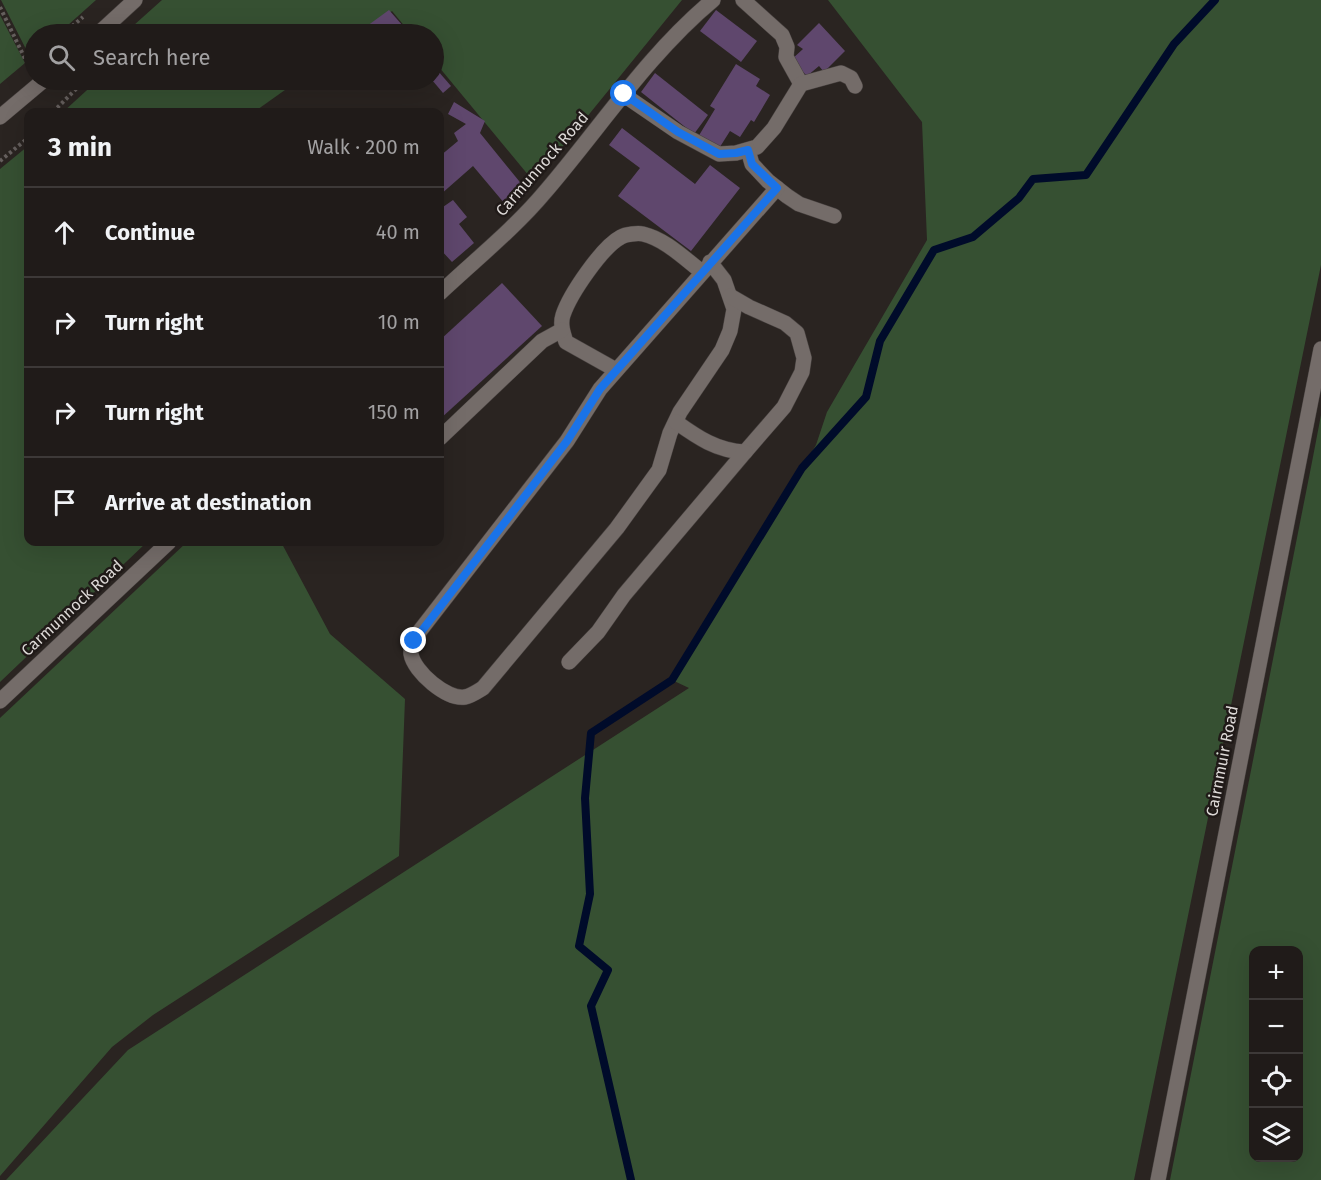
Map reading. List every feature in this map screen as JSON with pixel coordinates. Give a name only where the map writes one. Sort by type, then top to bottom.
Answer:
[{"type":"street","points":[[109,24],[135,0]]},
{"type":"street","name":"Carmunnock Road","points":[[444,289],[507,232],[544,194],[624,94],[678,33],[713,0]]},
{"type":"street","points":[[743,0],[782,35],[787,47],[786,57],[801,84]]},
{"type":"street","points":[[624,94],[678,132],[719,154],[736,153],[757,147],[774,128],[801,84],[841,73],[851,78],[855,86]]},
{"type":"street","points":[[0,117],[32,90]]},
{"type":"street","points":[[748,150],[752,164],[777,188],[800,204],[834,216]]},
{"type":"street","points":[[616,370],[566,342],[562,330],[562,316],[590,269],[605,249],[622,235],[642,233],[706,267],[724,280],[734,309],[730,331],[722,350],[698,383],[675,422],[659,470],[617,528],[483,688],[465,697],[452,695],[430,682],[416,666],[410,653],[414,641],[567,441],[600,389],[706,267],[777,188]]},
{"type":"street","points":[[569,662],[598,632],[624,595],[784,407],[802,372],[804,357],[797,333],[785,323],[748,307],[730,296]]},
{"type":"street","points":[[444,434],[542,341],[562,330]]},
{"type":"street","name":"Cairnmuir Road","points":[[1158,1180],[1321,349]]},
{"type":"street","points":[[675,422],[713,446],[729,452],[745,452]]},
{"type":"street","name":"Carmunnock Road","points":[[0,701],[165,546]]},
{"type":"path","points":[[0,7],[24,56]]},
{"type":"path","points":[[57,108],[75,90]]},
{"type":"path","points":[[0,161],[24,141]]},
{"type":"green space","points":[[1,0],[96,0],[69,24],[24,24],[24,45]]},
{"type":"green space","points":[[162,0],[682,0],[534,182],[444,73],[444,24],[403,24],[392,11],[374,24],[135,24]]},
{"type":"green space","points":[[828,0],[1321,0],[1321,265],[1134,1180],[6,1180],[128,1050],[689,688],[672,680],[816,445],[827,412],[927,240],[922,122]]},
{"type":"green space","points":[[0,15],[24,64],[0,84]]},
{"type":"green space","points":[[87,90],[285,90],[260,108],[67,108]]},
{"type":"green space","points":[[24,149],[24,546],[143,546],[0,682],[0,169]]},
{"type":"green space","points":[[1321,415],[1321,1180],[1170,1180]]},
{"type":"green space","points":[[183,546],[283,546],[330,634],[405,699],[399,856],[153,1015],[112,1047],[0,1176],[0,718]]},
{"type":"building","points":[[389,10],[401,24],[370,24]]},
{"type":"building","points":[[716,10],[757,41],[741,62],[700,31]]},
{"type":"building","points":[[819,23],[845,51],[824,72],[819,66],[807,76],[791,60],[803,49],[797,45]]},
{"type":"building","points":[[736,64],[760,79],[756,86],[770,95],[754,122],[751,120],[740,137],[730,131],[718,150],[698,137],[715,109],[710,106]]},
{"type":"building","points":[[655,73],[708,115],[694,134],[641,92]]},
{"type":"building","points":[[444,78],[451,86],[443,93],[440,90],[444,90]]},
{"type":"building","points":[[454,102],[485,121],[480,133],[528,192],[510,210],[473,166],[444,191],[444,153],[458,141],[454,133],[466,124],[448,114]]},
{"type":"building","points":[[622,128],[695,184],[710,165],[740,188],[691,251],[618,196],[640,168],[609,145]]},
{"type":"building","points":[[453,200],[467,217],[459,224],[474,243],[452,262],[444,253],[444,206]]},
{"type":"building","points":[[502,283],[542,326],[444,415],[444,336]]},
{"type":"waterway","points":[[631,1180],[591,1006],[608,970],[579,946],[590,894],[585,798],[591,733],[672,680],[802,468],[866,397],[880,341],[934,250],[973,237],[1019,198],[1033,179],[1086,175],[1174,44],[1215,0]]},
{"type":"route","points":[[414,641],[567,441],[600,389],[777,188],[752,164],[748,150],[719,154],[678,132],[624,94]]}]
